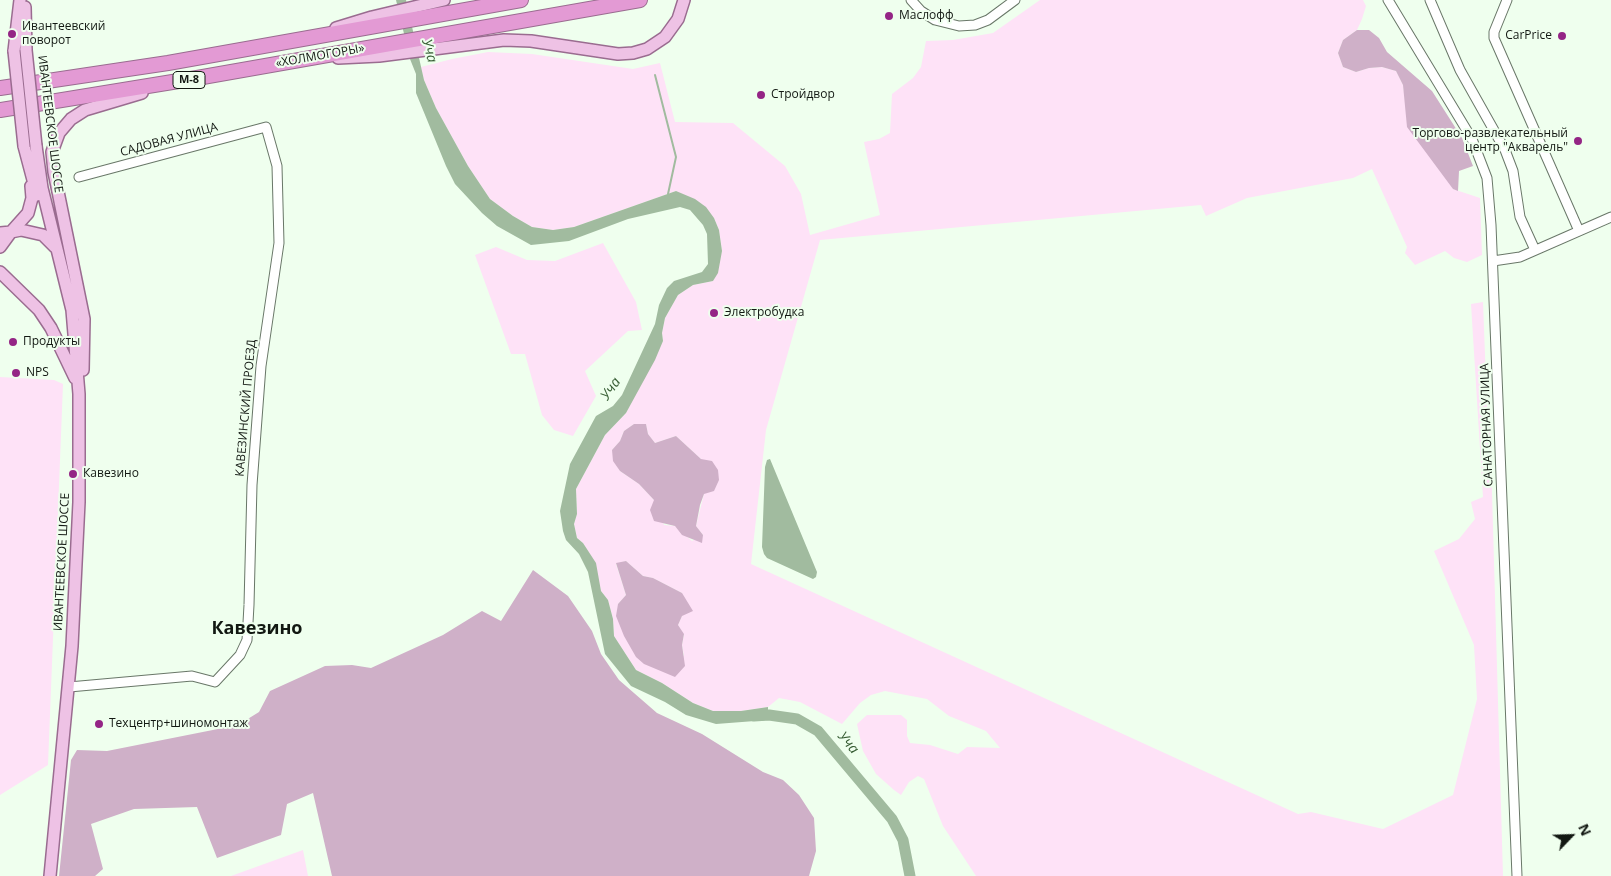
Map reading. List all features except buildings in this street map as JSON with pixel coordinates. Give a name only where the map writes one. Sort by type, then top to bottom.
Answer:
[{"type":"highway","name":"«ХОЛМОГОРЫ»","points":[[0,88],[168,63],[301,39],[437,6],[521,0]]},
{"type":"highway","name":"«ХОЛМОГОРЫ»","points":[[0,110],[299,60],[440,42],[640,0]]},
{"type":"main road","name":"ИВАНТЕЕВСКОЕ ШОССЕ","points":[[20,0],[14,52],[30,146],[72,310],[80,394],[79,502],[68,687],[50,876]]},
{"type":"main road","name":"ИВАНТЕЕВСКОЕ ШОССЕ","points":[[25,0],[30,146],[27,160],[40,206],[57,251]]},
{"type":"main road","points":[[440,42],[531,41],[626,54],[640,51],[653,45],[674,26],[684,0]]},
{"type":"main road","points":[[80,394],[85,355],[84,319],[54,172],[52,152],[59,133],[71,119],[85,110],[197,78]]},
{"type":"main road","points":[[0,247],[6,232],[24,219],[30,206],[31,191],[27,160]]},
{"type":"main road","points":[[6,232],[27,230],[39,233],[50,240],[57,251]]},
{"type":"main road","points":[[0,272],[27,296],[46,321],[69,363],[80,394]]},
{"type":"street","points":[[911,0],[921,11],[935,20],[951,25],[975,25],[988,20],[1014,0]]},
{"type":"street","name":"САНАТОРНАЯ УЛИЦА","points":[[1388,0],[1472,139],[1481,158],[1486,178],[1493,261],[1517,876]]},
{"type":"street","points":[[1430,0],[1460,70],[1506,150],[1513,172],[1520,217],[1535,250]]},
{"type":"street","points":[[1507,0],[1494,32],[1494,38],[1579,231]]},
{"type":"street","name":"САДОВАЯ УЛИЦА","points":[[79,177],[266,127]]},
{"type":"street","name":"КАВЕЗИНСКИЙ ПРОЕЗД","points":[[68,687],[192,676],[216,682],[240,655],[247,640],[252,485],[261,366],[279,243],[277,166],[266,127]]},
{"type":"street","points":[[1493,261],[1520,256],[1611,217]]},
{"type":"shaded area","points":[[396,0],[406,0],[424,80],[436,108],[468,166],[490,199],[513,216],[532,227],[553,230],[574,227],[676,191],[695,199],[706,207],[714,218],[719,230],[722,251],[718,273],[713,281],[693,285],[678,295],[665,318],[662,333],[663,341],[655,360],[626,413],[605,435],[576,489],[577,514],[574,524],[577,538],[583,543],[596,563],[601,591],[608,600],[613,619],[614,636],[636,670],[662,683],[693,703],[713,711],[741,711],[768,707],[768,720],[716,724],[686,715],[665,702],[631,686],[605,654],[588,572],[579,554],[566,540],[560,511],[570,464],[596,416],[613,406],[622,395],[655,324],[659,305],[667,288],[674,281],[702,272],[708,264],[707,234],[703,225],[690,210],[680,207],[628,219],[569,241],[531,245],[497,226],[455,184],[446,166],[416,93],[416,74],[410,59]]},
{"type":"shaded area","points":[[1040,0],[1363,0],[1366,6],[1357,30],[1343,40],[1338,53],[1343,67],[1356,72],[1382,67],[1396,71],[1403,85],[1405,100],[1453,189],[1480,198],[1482,255],[1467,262],[1454,258],[1445,251],[1415,265],[1405,253],[1407,247],[1372,169],[1353,178],[1247,198],[1206,216],[1201,205],[820,240],[766,430],[751,564],[1298,814],[1311,812],[1383,829],[1453,795],[1477,699],[1474,645],[1434,551],[1459,539],[1475,519],[1471,502],[1483,497],[1471,304],[1483,302],[1487,408],[1490,423],[1503,876],[976,876],[943,826],[924,779],[918,776],[909,782],[901,795],[894,790],[876,774],[863,751],[857,724],[867,715],[901,715],[907,720],[907,736],[910,743],[930,745],[958,754],[967,747],[1000,748],[986,731],[949,716],[927,699],[885,691],[871,695],[860,703],[842,724],[800,702],[779,698],[768,707],[741,711],[713,711],[693,703],[662,683],[636,670],[614,636],[613,619],[608,600],[601,591],[595,563],[583,543],[577,538],[574,524],[577,514],[576,489],[605,435],[626,413],[663,341],[662,333],[665,318],[678,295],[693,285],[713,281],[722,251],[719,230],[714,218],[676,191],[574,227],[553,230],[532,227],[490,199],[468,166],[436,108],[424,80],[421,67],[488,52],[532,54],[633,69],[660,63],[675,122],[733,123],[785,166],[801,194],[810,235],[880,215],[864,142],[879,139],[890,133],[892,94],[913,78],[921,67],[926,41],[953,40],[993,33]],"holes":[[[634,424],[646,424],[648,434],[655,443],[676,436],[701,459],[704,494],[696,526],[703,535],[692,541],[675,526],[664,525],[654,500],[639,484],[620,471],[612,450],[620,441],[624,431]],[[626,561],[643,576],[653,578],[682,593],[682,616],[678,625],[684,635],[682,645],[684,656],[618,604],[626,595],[616,564]]]},
{"type":"shaded area","points":[[1357,30],[1369,30],[1379,38],[1387,52],[1432,91],[1462,138],[1473,166],[1459,171],[1458,191],[1453,189],[1407,127],[1403,85],[1396,71],[1382,67],[1356,72],[1343,67],[1338,53],[1343,40]]},
{"type":"shaded area","points":[[603,243],[636,302],[642,330],[628,331],[585,371],[596,396],[573,436],[554,430],[542,415],[525,354],[511,354],[475,255],[496,247],[527,260],[555,261]]},
{"type":"shaded area","points":[[0,377],[54,380],[63,384],[48,765],[0,795]]},
{"type":"shaded area","points":[[634,424],[646,424],[648,434],[655,443],[676,436],[701,459],[712,461],[718,470],[719,480],[714,491],[704,494],[700,505],[696,526],[703,535],[702,543],[682,535],[675,526],[654,521],[650,510],[654,500],[639,484],[620,471],[613,461],[612,450],[620,441],[624,431]]},
{"type":"shaded area","points":[[770,459],[817,572],[816,577],[813,579],[767,558],[764,554],[762,547],[765,467],[767,460]]},
{"type":"shaded area","points":[[626,561],[643,576],[653,578],[682,593],[693,611],[682,616],[678,625],[684,634],[682,645],[685,666],[675,677],[644,664],[636,657],[624,636],[616,616],[618,604],[626,595],[616,563]]},
{"type":"shaded area","points":[[533,570],[568,596],[592,631],[601,654],[619,680],[657,713],[702,734],[763,772],[783,780],[799,795],[814,818],[816,851],[809,876],[332,876],[313,793],[287,804],[281,835],[217,858],[197,807],[134,809],[91,824],[103,869],[95,876],[59,876],[71,760],[77,750],[107,751],[238,725],[259,712],[270,691],[325,666],[352,665],[371,668],[443,635],[482,611],[501,621]]},
{"type":"shaded area","points":[[303,850],[308,876],[231,876]]},
{"type":"waterway","points":[[655,75],[676,157],[668,194]]},
{"type":"waterway","name":"Уча","points":[[754,716],[769,715],[797,719],[818,731],[892,819],[903,840],[910,876]]},
{"type":"place","name":"Маслофф","points":[[889,16]]},
{"type":"place","name":"Ивантеевский поворот","points":[[12,34]]},
{"type":"place","name":"CarPrice","points":[[1562,36]]},
{"type":"place","name":"Стройдвор","points":[[761,95]]},
{"type":"place","name":"Торгово-развлекательный центр \"Акварель\"","points":[[1578,141]]},
{"type":"place","name":"Электробудка","points":[[714,313]]},
{"type":"place","name":"Продукты","points":[[13,342]]},
{"type":"place","name":"NPS","points":[[16,373]]},
{"type":"place","name":"Кавезино","points":[[73,474]]},
{"type":"place","name":"Техцентр+шиномонтаж","points":[[99,724]]},
{"type":"district","name":"Кавезино","points":[[257,629]]}]
